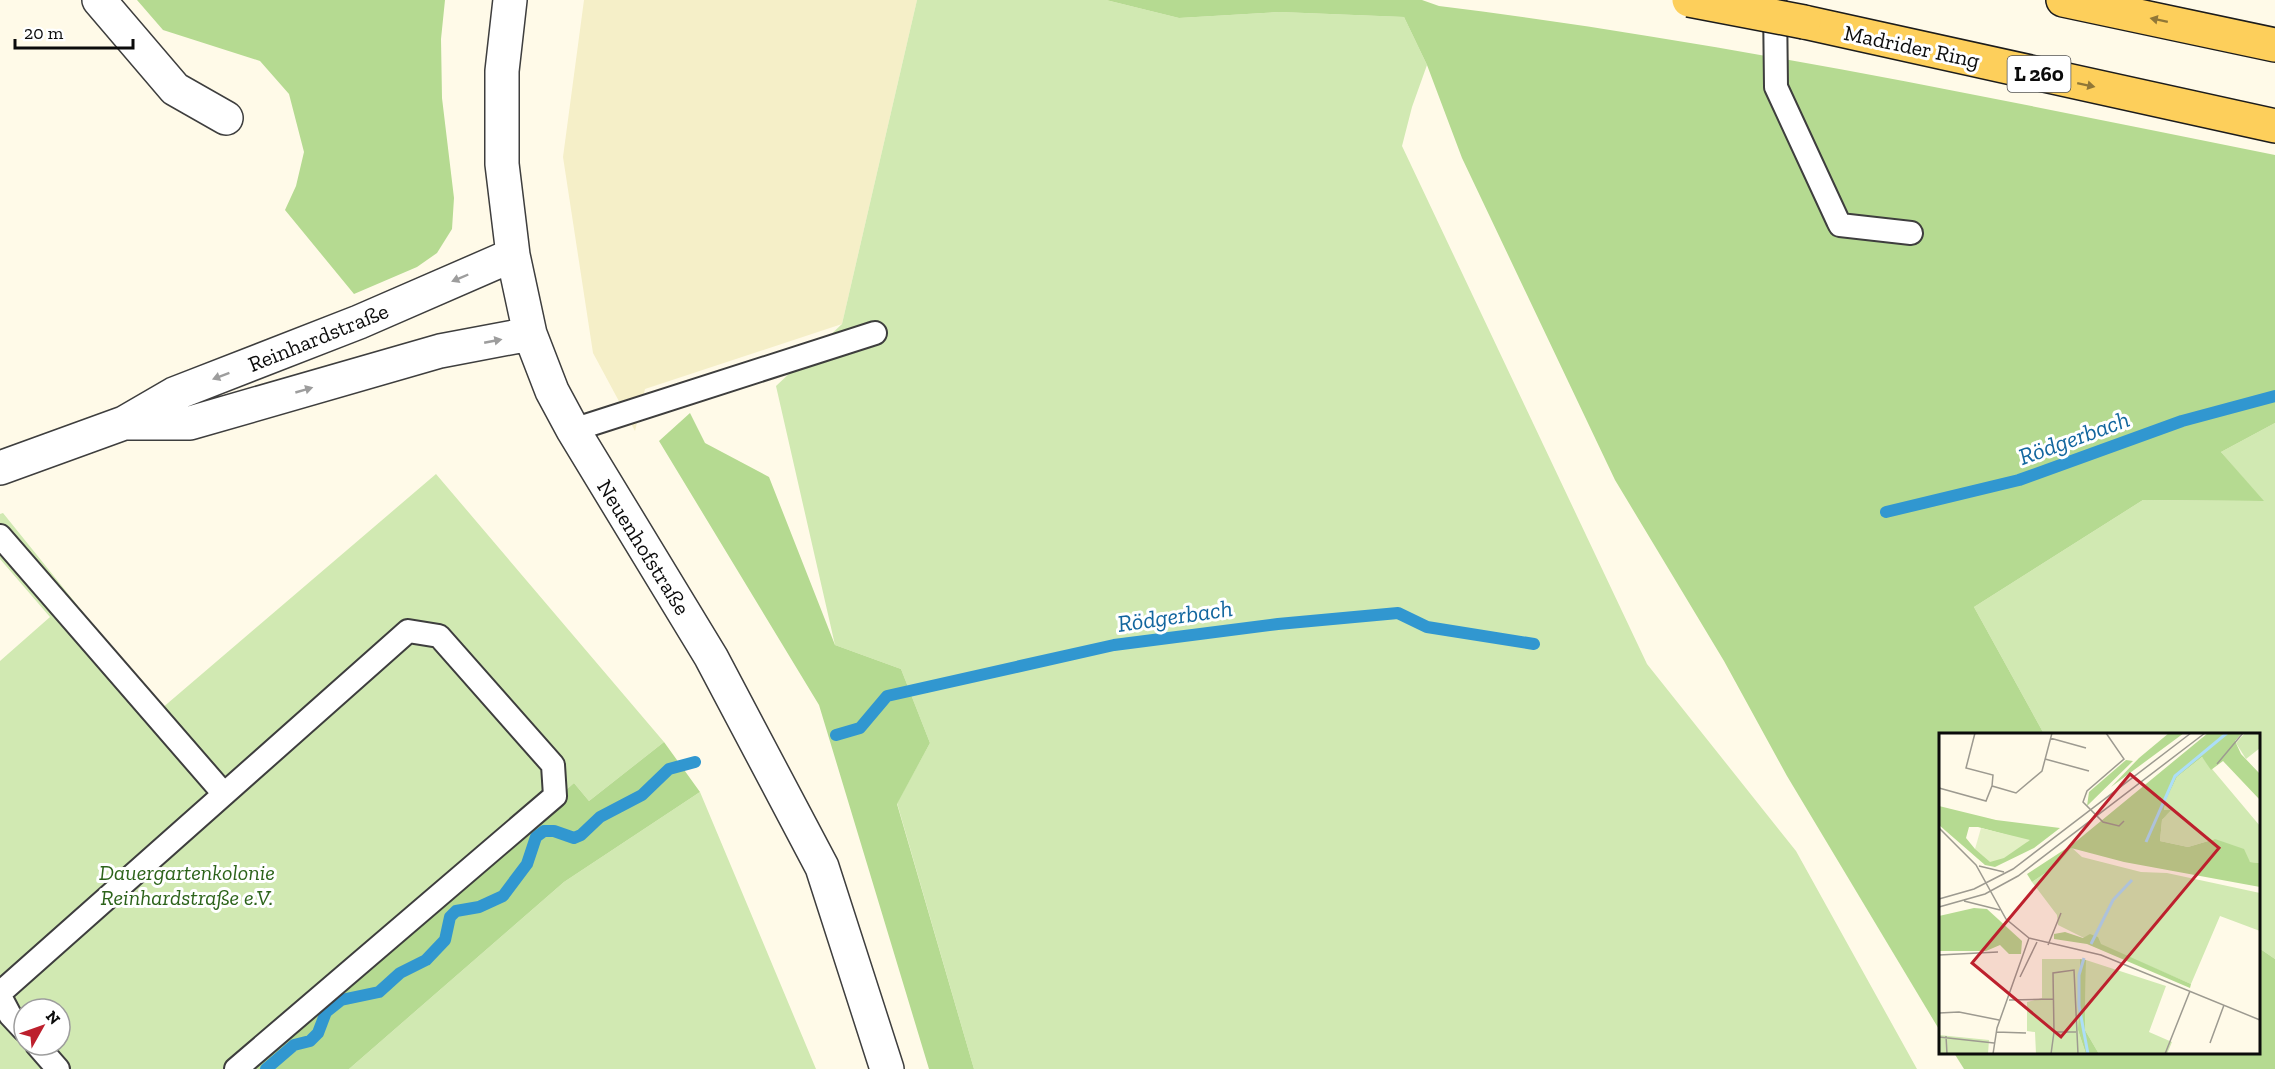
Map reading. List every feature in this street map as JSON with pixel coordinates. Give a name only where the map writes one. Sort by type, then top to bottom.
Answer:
[{"type":"main road","name":"Madrider Ring","points":[[1689,0],[1804,22],[2275,126]]},
{"type":"main road","points":[[2063,0],[2275,45]]},
{"type":"street","points":[[99,0],[175,89],[226,118]]},
{"type":"street","name":"Neuenhofstraße","points":[[510,0],[502,71],[502,164],[513,255],[530,334],[552,391],[573,430],[711,657],[822,867],[887,1069]]},
{"type":"street","name":"Reinhardstraße","points":[[0,468],[124,423],[174,394],[359,321],[513,255]]},
{"type":"street","name":"Reinhardstraße","points":[[124,423],[190,423],[440,351],[530,334]]},
{"type":"lane","points":[[1775,0],[1776,87],[1840,225],[1858,229],[1911,233]]},
{"type":"lane","points":[[573,430],[875,333]]},
{"type":"lane","points":[[0,536],[224,794]]},
{"type":"lane","points":[[12,1017],[0,995],[224,794],[408,631],[439,636],[553,765],[555,796],[236,1069]]},
{"type":"lane","points":[[48,1057],[58,1069]]},
{"type":"shaded area","points":[[584,0],[917,0],[842,324],[645,389],[635,431],[593,353],[563,157]]},
{"type":"green space","points":[[137,0],[445,0],[441,39],[442,98],[454,198],[452,229],[437,253],[417,267],[354,294],[285,210],[296,186],[304,152],[289,94],[260,61],[163,30]]},
{"type":"green space","points":[[917,0],[1106,0],[1179,18],[1280,12],[1404,17],[1427,65],[1412,107],[1402,146],[1647,664],[1796,851],[1917,1069],[974,1069],[897,803],[930,743],[901,669],[835,645],[776,386],[842,324]]},
{"type":"green space","points":[[1106,0],[1422,0],[1439,6],[1649,36],[1754,54],[2275,155],[2275,423],[2221,452],[2264,501],[2143,500],[1974,607],[2043,733],[1939,733],[1939,1029],[1787,776],[1724,661],[1615,480],[1462,158],[1427,65],[1404,17],[1280,12],[1179,18]]},
{"type":"green space","points":[[690,413],[705,443],[769,477],[835,645],[901,669],[930,743],[897,804],[974,1069],[929,1069],[819,705],[659,441]]},
{"type":"green space","points":[[2275,423],[2275,959],[2260,949],[2260,733],[2043,733],[1974,607],[2143,500],[2263,501],[2221,452]]},
{"type":"green space","name":"Dauergartenkolonie Reinhardstraße e.V.","points":[[436,474],[664,742],[589,801],[574,783],[246,1069],[0,1069],[0,661],[50,617],[0,559],[0,514],[3,513],[161,709]]},
{"type":"green space","points":[[664,742],[700,792],[564,882],[349,1069],[246,1069],[574,783],[589,801]]},
{"type":"green space","points":[[700,792],[816,1069],[349,1069],[564,882]]},
{"type":"green space","points":[[2260,949],[2275,959],[2275,1069],[1964,1069],[1955,1054],[2260,1054]]},
{"type":"waterway","name":"Rödgerbach","points":[[1886,512],[2019,480],[2182,421],[2275,396]]},
{"type":"waterway","name":"Rödgerbach","points":[[836,735],[860,728],[887,696],[1114,645],[1278,624],[1398,613],[1427,627],[1534,644]]},
{"type":"waterway","name":"Rödgerbach","points":[[266,1069],[294,1045],[310,1041],[318,1033],[326,1012],[341,1000],[379,992],[400,973],[426,960],[445,940],[450,917],[456,911],[479,907],[503,896],[527,864],[536,837],[544,831],[554,831],[574,838],[581,835],[600,817],[642,795],[669,769],[695,762]]}]
